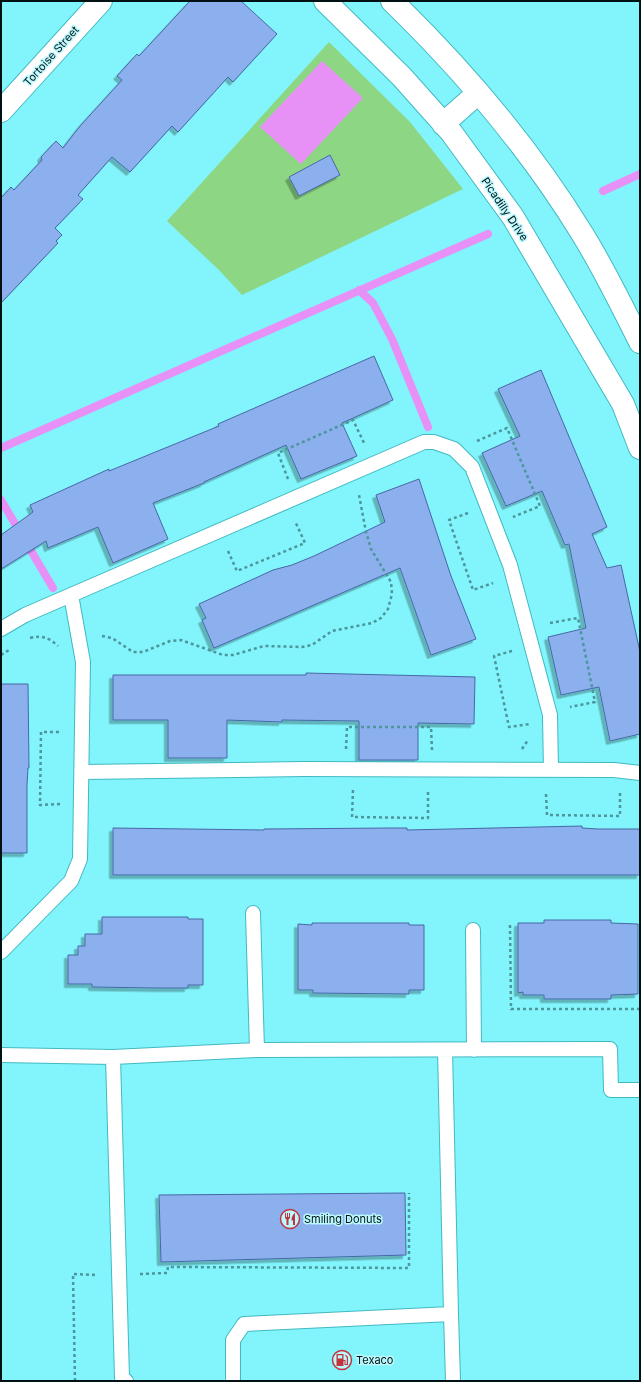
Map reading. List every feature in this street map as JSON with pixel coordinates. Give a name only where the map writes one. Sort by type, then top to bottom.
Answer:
[{"type":"street","name":"Tortoise Street","points":[[1,111],[101,1]]},
{"type":"street","name":"Picadilly Drive","points":[[325,1],[402,77],[443,124],[517,224],[623,404],[640,448]]},
{"type":"street","points":[[392,1],[434,42],[478,93],[530,158],[584,235],[640,342]]},
{"type":"street","points":[[443,124],[478,93]]},
{"type":"lane","points":[[1,629],[25,615],[424,442],[442,444],[454,449],[472,466],[510,566],[550,715],[551,770]]},
{"type":"lane","points":[[1,952],[71,881],[80,859],[83,662],[72,595]]},
{"type":"lane","points":[[82,772],[304,769],[614,770],[640,773]]},
{"type":"lane","points":[[253,913],[257,1050]]},
{"type":"lane","points":[[473,930],[474,1050]]},
{"type":"lane","points":[[1,1055],[113,1057],[257,1050],[610,1049],[611,1090],[640,1090]]},
{"type":"lane","points":[[445,1050],[453,1381]]},
{"type":"lane","points":[[113,1057],[122,1378],[126,1381]]},
{"type":"lane","points":[[233,1381],[233,1340],[244,1324],[451,1314]]},
{"type":"path","points":[[289,484],[278,453],[353,420],[366,449]]},
{"type":"path","points":[[476,441],[507,428],[540,506],[513,517]]},
{"type":"path","points":[[102,636],[112,638],[133,652],[143,652],[170,641],[181,640],[223,655],[233,655],[264,646],[302,647],[312,645],[332,630],[372,623],[381,618],[388,609],[392,594],[391,582],[372,549],[366,532],[359,495],[352,498]]},
{"type":"path","points":[[469,513],[449,520],[474,590],[496,582]]},
{"type":"path","points":[[228,551],[238,571],[305,543],[295,520],[300,519]]},
{"type":"path","points":[[550,623],[578,618],[595,702],[567,707]]},
{"type":"path","points":[[26,638],[38,636],[48,638],[62,650]]},
{"type":"path","points":[[1,655],[12,648]]},
{"type":"path","points":[[516,651],[494,656],[509,727],[532,724],[532,731]]},
{"type":"path","points":[[346,756],[347,727],[431,727],[432,755]]},
{"type":"path","points":[[64,732],[41,732],[40,805],[64,804]]},
{"type":"path","points":[[517,752],[526,745],[530,738]]},
{"type":"path","points":[[353,790],[352,817],[428,818],[428,792]]},
{"type":"path","points":[[546,794],[546,815],[620,816],[620,792],[627,793]]},
{"type":"path","points":[[510,925],[510,1009],[640,1009]]},
{"type":"path","points":[[136,1274],[167,1273],[168,1267],[409,1268],[409,1193]]},
{"type":"path","points":[[75,1381],[73,1274],[99,1275]]},
{"type":"green space","points":[[329,42],[410,122],[463,189],[242,295],[219,270],[167,221]]},
{"type":"shaded area","points":[[322,61],[363,98],[301,164],[260,127]]},
{"type":"building","points":[[190,1],[241,1],[277,34],[233,82],[228,77],[178,132],[172,126],[130,172],[112,157],[78,195],[83,199],[55,228],[62,235],[56,241],[58,243],[1,303],[1,198],[11,187],[14,190],[42,160],[41,157],[56,141],[63,148],[80,126],[122,80],[117,76],[137,54],[139,56]]},
{"type":"building","points":[[330,155],[340,175],[299,196],[289,177]]},
{"type":"building","points":[[374,356],[393,400],[342,423],[357,456],[301,479],[286,445],[204,483],[153,503],[168,539],[113,563],[98,527],[48,548],[46,541],[1,569],[1,535],[33,512],[30,505],[109,469],[109,471],[219,426],[218,424]]},
{"type":"building","points":[[541,370],[607,527],[592,534],[607,568],[621,565],[640,652],[640,734],[610,741],[599,687],[561,695],[548,637],[586,628],[569,544],[565,545],[542,491],[506,506],[482,453],[520,436],[498,389]]},
{"type":"building","points":[[419,479],[451,576],[476,639],[431,655],[400,568],[214,648],[202,620],[206,618],[199,604],[273,570],[292,565],[314,556],[385,522],[376,495]]},
{"type":"building","points":[[306,673],[475,677],[474,724],[418,723],[418,760],[359,760],[359,721],[282,720],[282,722],[227,720],[227,758],[168,758],[168,720],[113,720],[113,675],[306,675]]},
{"type":"building","points":[[1,684],[28,684],[29,768],[27,785],[27,853],[1,853]]},
{"type":"building","points":[[582,826],[582,828],[598,829],[640,829],[640,875],[113,875],[113,828],[264,830],[407,828],[407,830]]},
{"type":"building","points":[[102,917],[188,917],[188,919],[203,919],[203,985],[188,985],[188,988],[157,988],[92,987],[92,984],[68,984],[68,955],[78,955],[78,946],[85,946],[85,934],[102,934]]},
{"type":"building","points":[[544,920],[611,920],[611,923],[638,924],[638,994],[611,995],[611,999],[544,999],[544,995],[523,995],[523,992],[518,993],[518,923],[544,923]]},
{"type":"building","points":[[312,923],[409,923],[409,925],[424,925],[424,990],[409,990],[409,994],[313,993],[313,990],[298,990],[298,924],[312,925]]},
{"type":"building","points":[[405,1193],[406,1255],[161,1262],[159,1195]]},
{"type":"waterway","points":[[603,191],[640,174]]},
{"type":"waterway","points":[[1,448],[488,234]]},
{"type":"waterway","points":[[359,290],[373,303],[392,339],[428,427]]},
{"type":"waterway","points":[[1,500],[53,588]]},
{"type":"place","name":"Smiling Donuts","points":[[290,1219]]},
{"type":"place","name":"Texaco","points":[[342,1360]]}]
